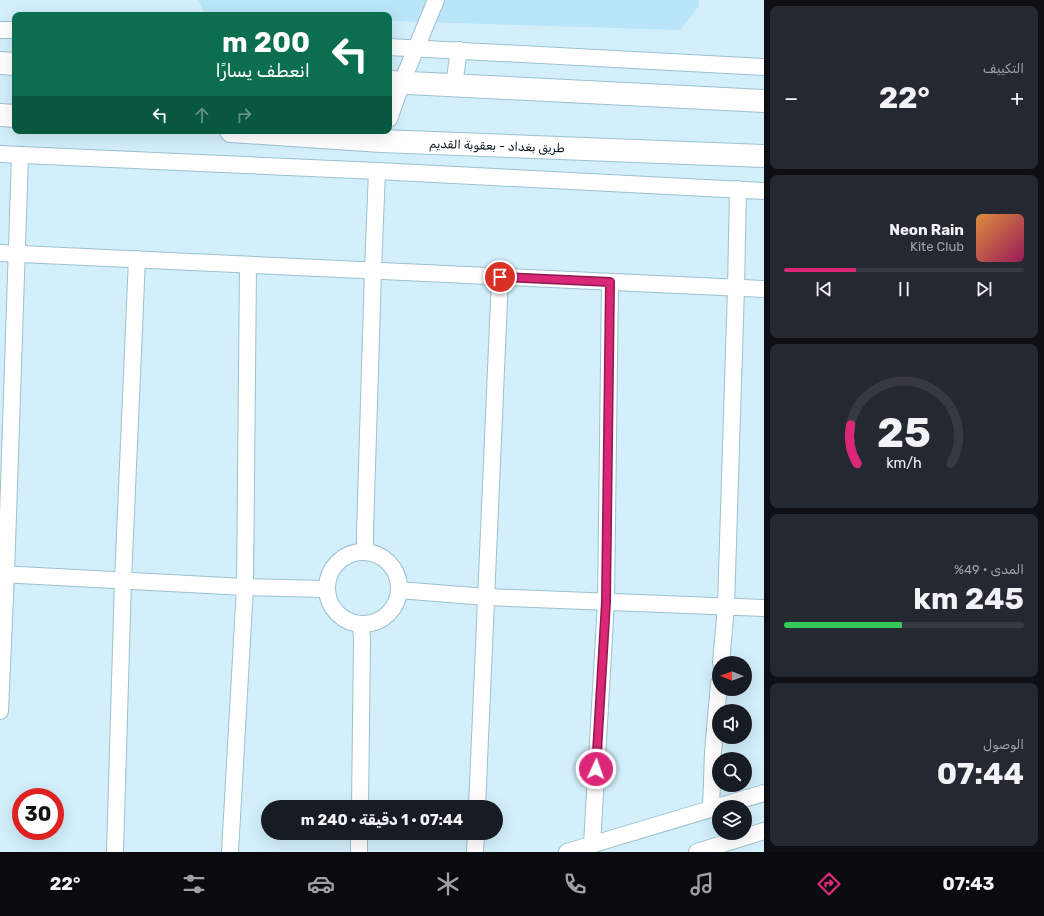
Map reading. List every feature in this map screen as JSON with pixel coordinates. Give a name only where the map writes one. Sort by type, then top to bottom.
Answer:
[{"type":"highway","points":[[0,63],[12,64]]},
{"type":"highway","points":[[396,82],[764,101]]},
{"type":"highway","points":[[0,115],[12,116]]},
{"type":"highway","name":"طريق بغداد - بعقوبة القديم","points":[[322,134],[764,156]]},
{"type":"street","points":[[392,103],[396,82],[416,48],[436,0]]},
{"type":"street","points":[[0,30],[12,30]]},
{"type":"street","points":[[392,47],[764,67]]},
{"type":"street","points":[[454,85],[459,50]]},
{"type":"street","points":[[0,154],[764,190]]},
{"type":"street","points":[[0,711],[3,574],[20,156]]},
{"type":"street","points":[[365,552],[377,171]]},
{"type":"street","points":[[722,656],[726,606],[738,189]]},
{"type":"street","points":[[0,253],[764,289]]},
{"type":"street","points":[[114,852],[136,259]]},
{"type":"street","points":[[230,852],[244,587],[248,265]]},
{"type":"street","points":[[477,800],[500,277]]},
{"type":"street","points":[[592,845],[606,602],[610,282]]},
{"type":"street","points":[[365,552],[379,555],[390,564],[398,576],[399,590],[396,604],[387,616],[375,623],[360,625],[347,621],[336,613],[328,600],[325,589],[330,572],[339,561],[351,554],[365,552]]},
{"type":"street","points":[[3,574],[244,587],[325,589]]},
{"type":"street","points":[[399,590],[486,597],[764,608]]},
{"type":"street","points":[[360,625],[362,640],[360,800]]},
{"type":"street","points":[[711,809],[713,752],[718,696]]},
{"type":"street","points":[[567,852],[764,793]]},
{"type":"street","points":[[697,852],[764,831]]},
{"type":"street","points":[[359,840],[359,852]]},
{"type":"street","points":[[475,852],[476,840]]},
{"type":"shaded area","points":[[198,0],[699,0],[699,6],[680,30],[392,21],[392,12],[204,12]]},
{"type":"route","points":[[500,277],[610,282],[606,602],[596,769]]}]
